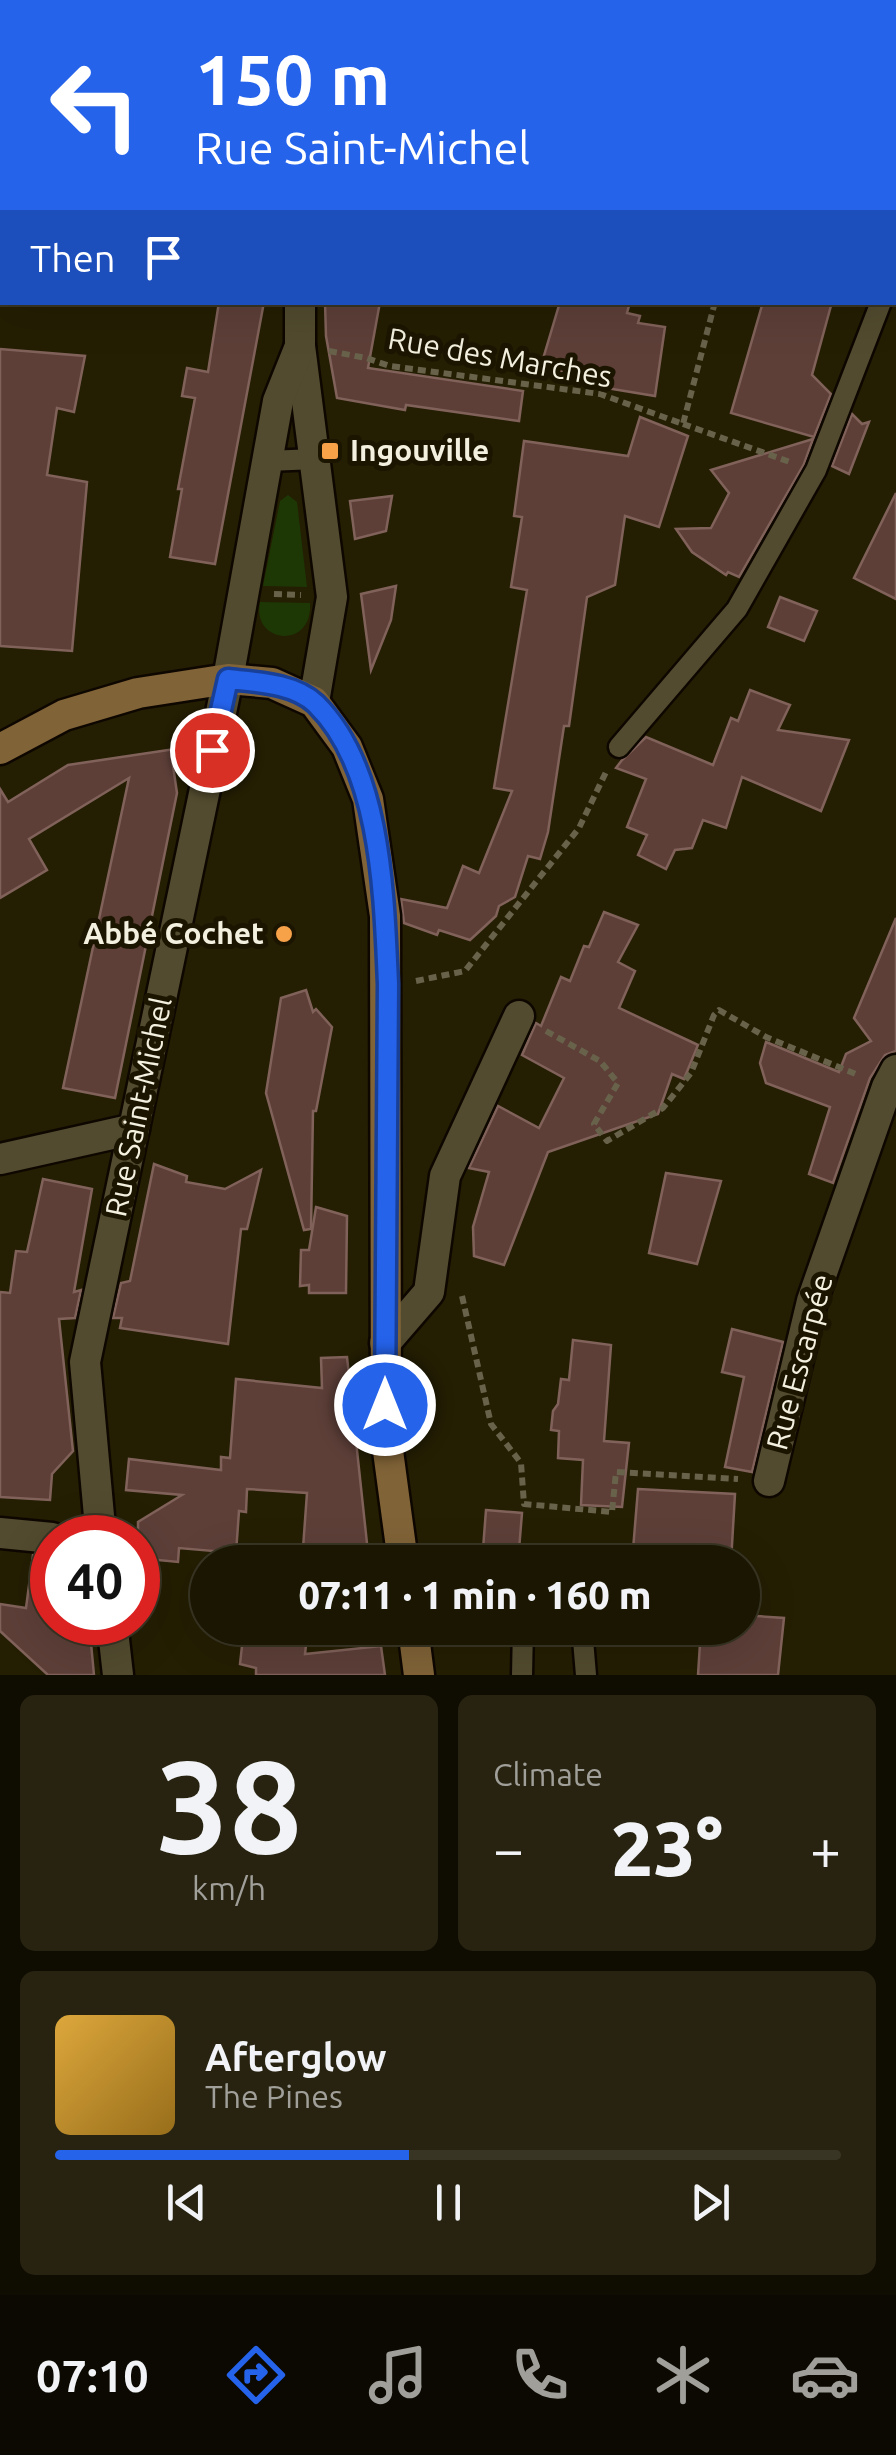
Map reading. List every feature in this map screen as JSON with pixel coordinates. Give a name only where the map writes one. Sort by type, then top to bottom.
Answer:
[{"type":"street","points":[[300,305],[300,346],[332,596],[314,702]]},
{"type":"street","name":"Rue Saint-Michel","points":[[99,1515],[85,1362],[228,679],[278,402],[300,346]]},
{"type":"street","points":[[0,750],[64,715],[138,693],[228,679],[272,683],[314,702],[347,748],[368,799],[385,916],[386,1436],[402,1545]]},
{"type":"street","points":[[385,1343],[429,1292],[446,1176],[519,1016]]},
{"type":"street","name":"Rue Escarpée","points":[[769,1481],[812,1302],[892,1078]]},
{"type":"street","points":[[0,1159],[134,1129]]},
{"type":"street","points":[[0,1533],[30,1536]]},
{"type":"street","points":[[115,1645],[118,1675]]},
{"type":"street","points":[[415,1645],[420,1675]]},
{"type":"lane","points":[[619,747],[737,609],[816,470],[880,305]]},
{"type":"lane","points":[[267,461],[316,459]]},
{"type":"lane","points":[[522,1675],[523,1645]]},
{"type":"lane","points":[[583,1645],[586,1675]]},
{"type":"path","points":[[683,424],[714,305]]},
{"type":"path","name":"Rue des Marches","points":[[300,346],[390,366],[600,394],[793,463]]},
{"type":"path","points":[[244,593],[332,596]]},
{"type":"path","points":[[417,981],[466,970],[579,828],[619,747]]},
{"type":"path","points":[[519,1016],[600,1060],[618,1083],[594,1124],[607,1141],[663,1108],[690,1073],[719,1010],[766,1037],[892,1078]]},
{"type":"path","name":"Rue Escarpée","points":[[470,1333],[491,1424],[521,1463],[524,1504],[612,1512],[616,1472],[769,1481]]},
{"type":"green space","points":[[288,495],[297,502],[307,587],[263,586],[280,501]]},
{"type":"green space","points":[[260,602],[310,603],[308,618],[302,629],[293,634],[273,633],[264,626]]},
{"type":"building","points":[[219,305],[263,305],[215,564],[170,557],[195,398],[182,396],[187,368],[208,372]]},
{"type":"building","points":[[325,305],[379,305],[368,368],[523,391],[519,421],[406,405],[405,410],[337,398],[326,336]]},
{"type":"building","points":[[559,305],[629,305],[627,313],[640,316],[638,323],[665,327],[655,396],[594,386],[595,377],[540,369]]},
{"type":"building","points":[[762,305],[831,305],[812,375],[831,394],[814,437],[731,413]]},
{"type":"building","points":[[0,349],[85,356],[74,412],[57,408],[47,475],[87,482],[72,651],[0,646]]},
{"type":"building","points":[[852,414],[862,424],[869,422],[849,474],[832,466]]},
{"type":"building","points":[[640,417],[688,436],[659,527],[625,516],[615,585],[587,597],[569,726],[564,726],[548,832],[540,859],[528,856],[515,897],[499,906],[496,916],[470,940],[439,930],[437,935],[404,923],[401,899],[447,908],[463,866],[479,873],[512,791],[494,788],[527,590],[511,587],[522,517],[514,516],[524,441],[628,456]]},
{"type":"building","points":[[813,439],[804,464],[739,577],[728,572],[726,575],[692,552],[676,529],[711,528],[729,493],[711,470]]},
{"type":"building","points":[[896,493],[896,599],[854,578]]},
{"type":"building","points":[[392,496],[386,531],[355,539],[350,501]]},
{"type":"building","points":[[396,586],[391,620],[371,670],[361,594]]},
{"type":"building","points":[[780,597],[817,611],[804,641],[768,627]]},
{"type":"building","points":[[750,690],[790,705],[778,730],[849,740],[821,811],[742,777],[726,828],[703,820],[692,848],[675,850],[666,869],[638,855],[647,835],[627,827],[646,779],[616,768],[646,737],[713,765],[731,718],[738,721]]},
{"type":"building","points":[[175,749],[171,752],[177,793],[115,1098],[63,1088],[129,778],[29,839],[47,870],[0,898],[0,789],[8,802],[68,765]]},
{"type":"building","points":[[604,912],[638,925],[618,962],[635,971],[619,1008],[698,1045],[684,1079],[672,1074],[658,1114],[548,1152],[504,1265],[474,1256],[473,1227],[489,1172],[469,1168],[498,1106],[539,1128],[564,1078],[522,1055],[536,1023],[541,1026],[561,977],[570,981]]},
{"type":"building","points":[[896,918],[896,1051],[885,1055],[870,1078],[833,1183],[809,1174],[830,1107],[766,1083],[760,1063],[766,1042],[839,1072],[846,1054],[871,1041],[854,1018]]},
{"type":"building","points":[[306,990],[313,1012],[316,1009],[332,1027],[313,1111],[311,1229],[304,1230],[266,1093],[281,998]]},
{"type":"building","points":[[154,1164],[187,1176],[186,1182],[225,1189],[261,1170],[247,1229],[241,1229],[228,1344],[120,1328],[122,1318],[113,1318],[121,1283],[130,1281]]},
{"type":"building","points":[[666,1173],[721,1181],[697,1264],[649,1253]]},
{"type":"building","points":[[43,1179],[92,1189],[74,1292],[81,1290],[75,1318],[59,1319],[73,1451],[52,1474],[50,1500],[0,1497],[0,1292],[10,1293],[16,1251],[27,1252]]},
{"type":"building","points":[[316,1207],[347,1216],[346,1293],[309,1293],[309,1285],[300,1286],[301,1250],[309,1250]]},
{"type":"building","points":[[732,1329],[783,1342],[752,1472],[725,1467],[744,1377],[722,1372]]},
{"type":"building","points":[[573,1340],[611,1345],[604,1441],[629,1443],[622,1507],[581,1505],[583,1460],[558,1458],[559,1431],[551,1430],[553,1411],[558,1404],[561,1379],[569,1380]]},
{"type":"building","points":[[347,1357],[367,1545],[303,1545],[307,1493],[247,1489],[246,1512],[239,1511],[237,1545],[190,1545],[190,1549],[179,1548],[178,1562],[160,1560],[160,1515],[149,1515],[182,1495],[126,1490],[129,1459],[221,1470],[221,1457],[230,1458],[236,1379],[322,1388],[321,1358]]},
{"type":"building","points":[[638,1489],[735,1494],[732,1545],[633,1545]]},
{"type":"building","points":[[486,1510],[522,1513],[519,1545],[483,1545]]},
{"type":"building","points":[[30,1578],[30,1645],[91,1645],[94,1675],[48,1675],[0,1631],[0,1604],[26,1608]]},
{"type":"building","points":[[760,1616],[784,1618],[778,1675],[698,1675],[700,1645],[760,1645]]},
{"type":"building","points":[[242,1645],[306,1645],[305,1654],[381,1646],[385,1675],[256,1675],[256,1668],[240,1664]]},
{"type":"place","name":"Ingouville","points":[[330,451]]},
{"type":"place","name":"Abbé Cochet","points":[[284,934]]},
{"type":"route","points":[[212,750],[228,679],[272,683],[314,702],[347,748],[368,799],[385,916],[388,984],[385,1405]]}]
